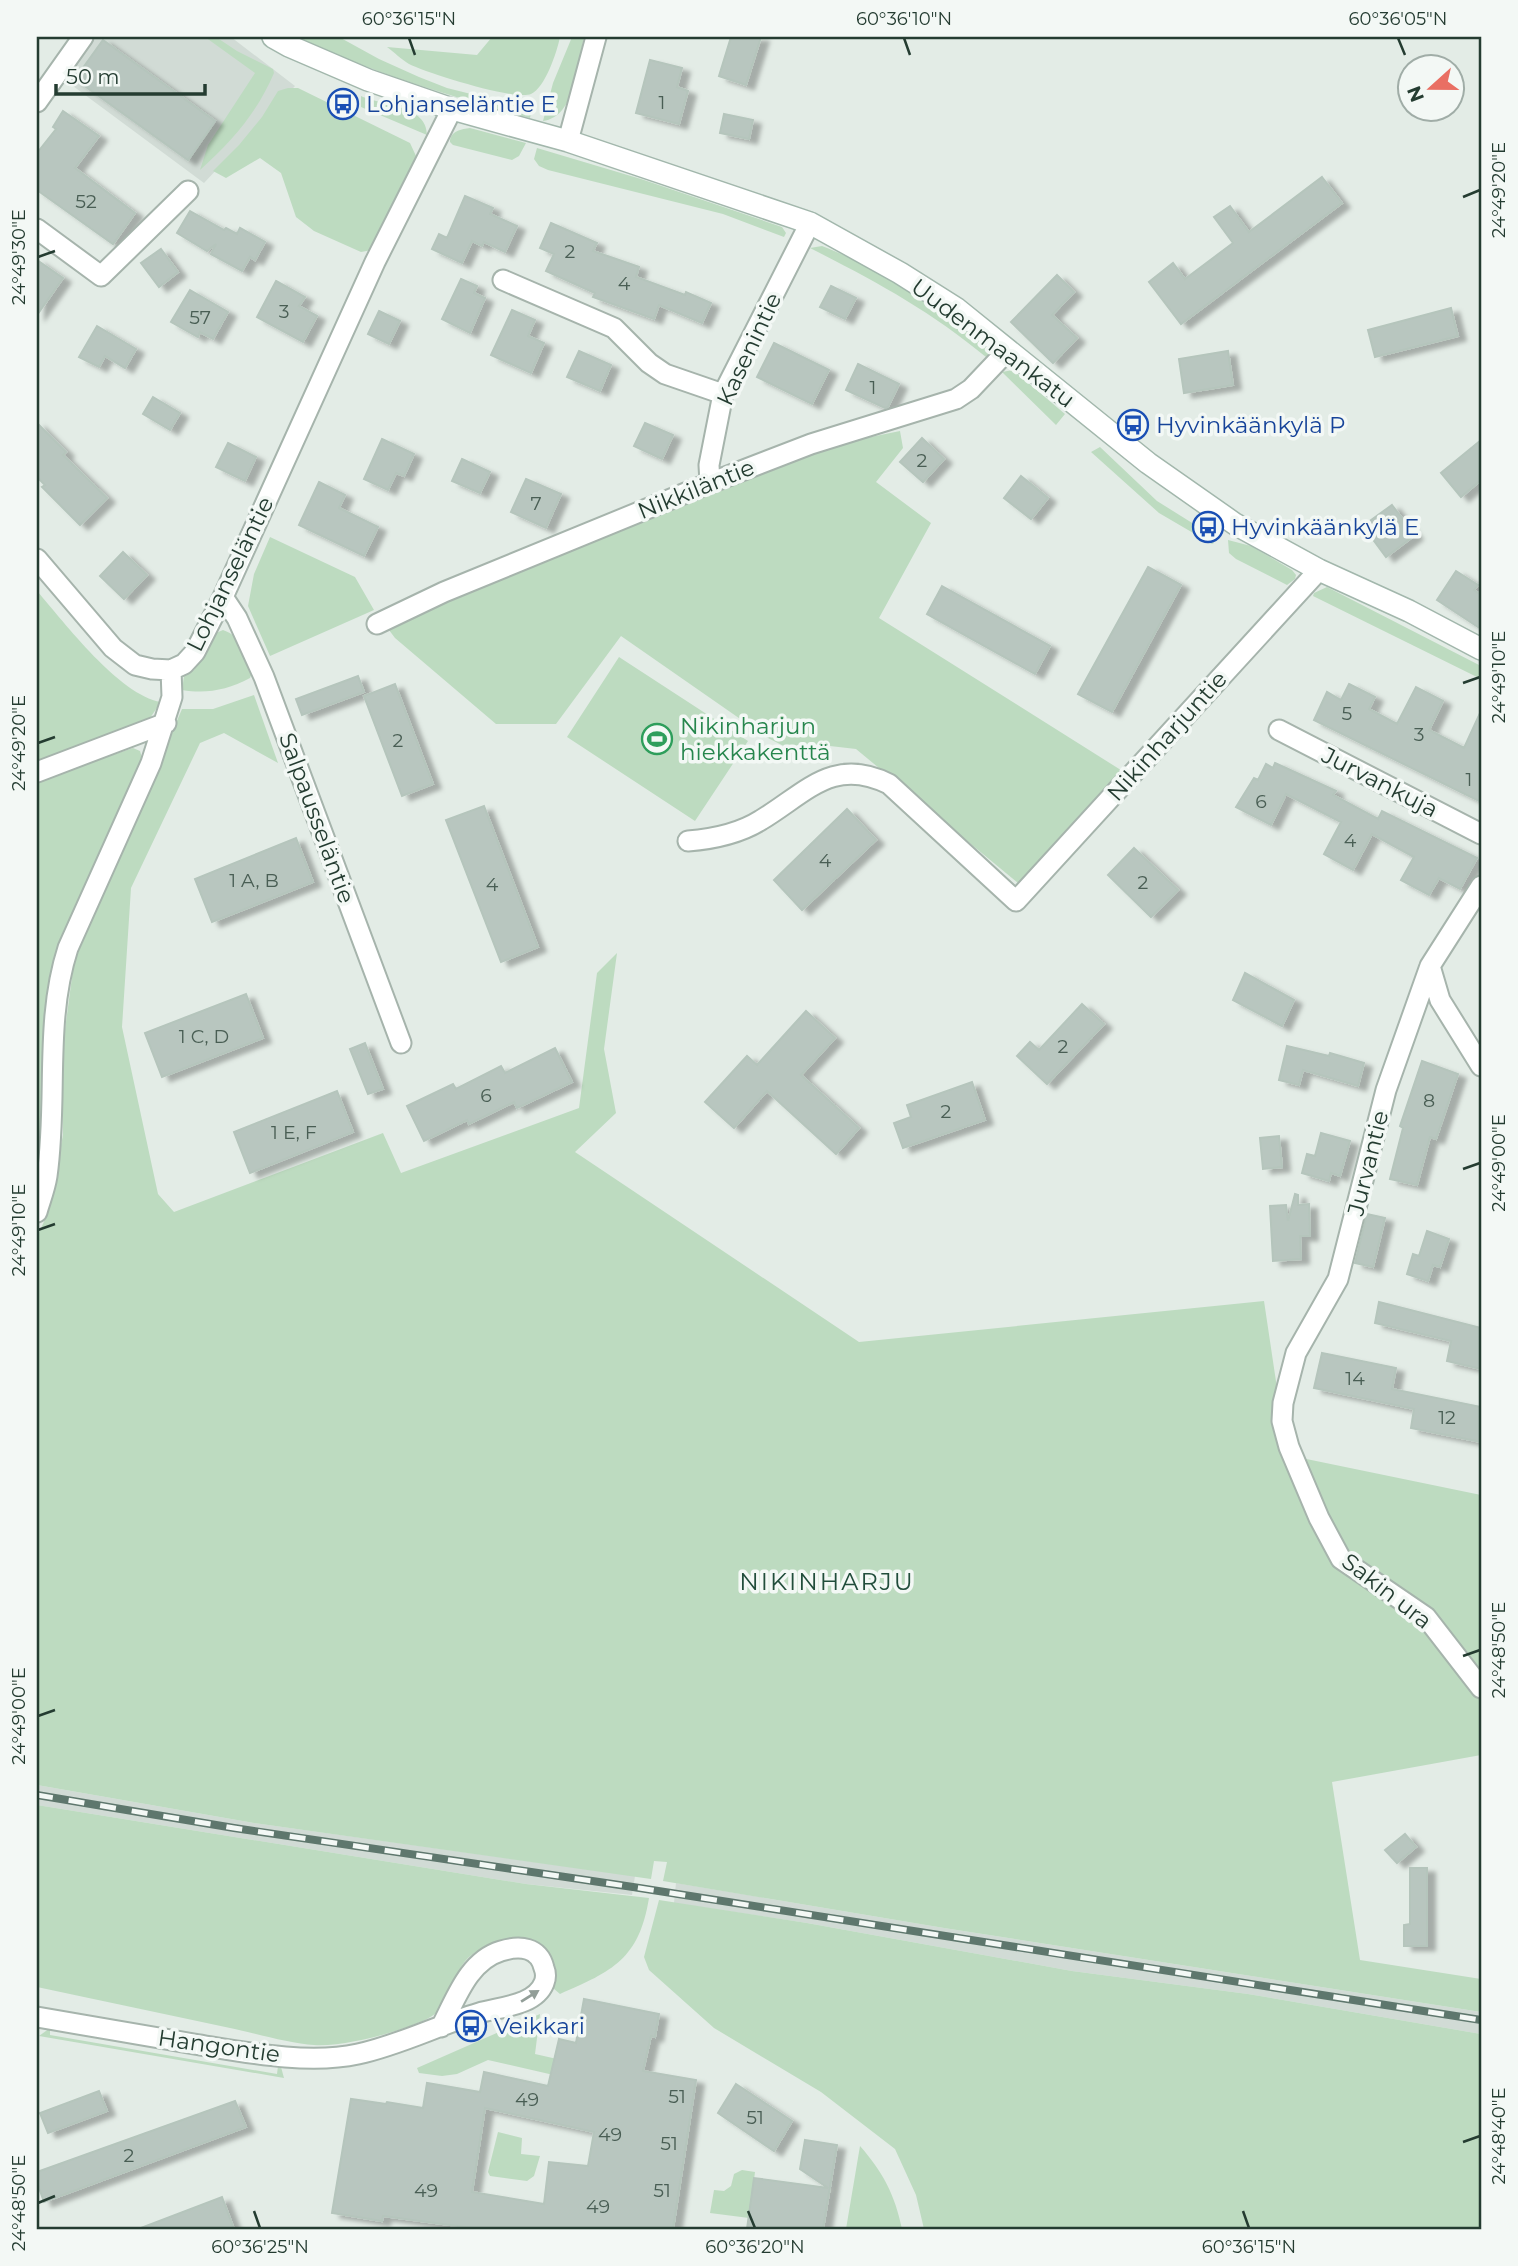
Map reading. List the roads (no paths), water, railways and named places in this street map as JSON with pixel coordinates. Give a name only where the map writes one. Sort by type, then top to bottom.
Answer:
[{"type":"main road","name":"Uudenmaankatu","points":[[273,37],[369,80],[452,109],[568,141],[810,223],[900,273],[957,309],[1158,470],[1235,524],[1319,570],[1409,611],[1481,649]]},
{"type":"street","points":[[37,102],[83,37]]},
{"type":"street","points":[[568,141],[596,37]]},
{"type":"street","name":"Lohjanseläntie","points":[[37,1212],[46,1180],[49,1153],[52,1032],[61,969],[166,723],[172,697],[171,670],[184,664],[195,652],[223,597],[375,262],[452,109]]},
{"type":"street","points":[[37,229],[101,276],[188,191]]},
{"type":"street","name":"Kasenintie","points":[[710,483],[709,465],[723,394],[810,223]]},
{"type":"street","points":[[503,280],[614,328],[649,363],[666,374],[723,394]]},
{"type":"street","name":"Nikkiläntie","points":[[377,624],[444,592],[710,483],[811,444],[956,399],[971,390],[1007,350]]},
{"type":"street","points":[[37,559],[113,648],[135,665],[171,670]]},
{"type":"street","name":"Nikinharjuntie","points":[[688,841],[716,839],[759,822],[809,786],[835,776],[852,773],[871,775],[889,784],[1016,901],[1319,570]]},
{"type":"street","name":"Salpausseläntie","points":[[223,597],[237,618],[264,677],[401,1043]]},
{"type":"street","points":[[37,772],[166,723]]},
{"type":"street","name":"Jurvankuja","points":[[1279,730],[1481,834]]},
{"type":"street","name":"Jurvantie","points":[[1289,1447],[1282,1420],[1283,1403],[1296,1353],[1338,1279],[1386,1090],[1430,966],[1481,886]]},
{"type":"street","points":[[1430,966],[1440,1000],[1481,1066]]},
{"type":"street","name":"Sakin ura","points":[[1289,1447],[1319,1518],[1341,1559],[1426,1617],[1481,1688]]},
{"type":"street","name":"Hangontie","points":[[37,2017],[268,2057],[357,2055],[527,2000],[537,1994],[545,1980],[543,1964],[538,1955],[525,1948],[516,1948],[502,1950],[482,1960],[466,1980],[441,2027]]},
{"type":"railway","points":[[37,1795],[234,1828],[633,1887],[1481,2020]]},
{"type":"place","name":"Lohjanseläntie E","points":[[343,104]]},
{"type":"place","name":"Hyvinkäänkylä P","points":[[1133,425]]},
{"type":"place","name":"Hyvinkäänkylä E","points":[[1208,527]]},
{"type":"place","name":"Nikinharjun hiekkakenttä","points":[[657,739]]},
{"type":"place","name":"Veikkari","points":[[471,2026]]},
{"type":"district","name":"NIKINHARJU","points":[[827,1581]]}]
